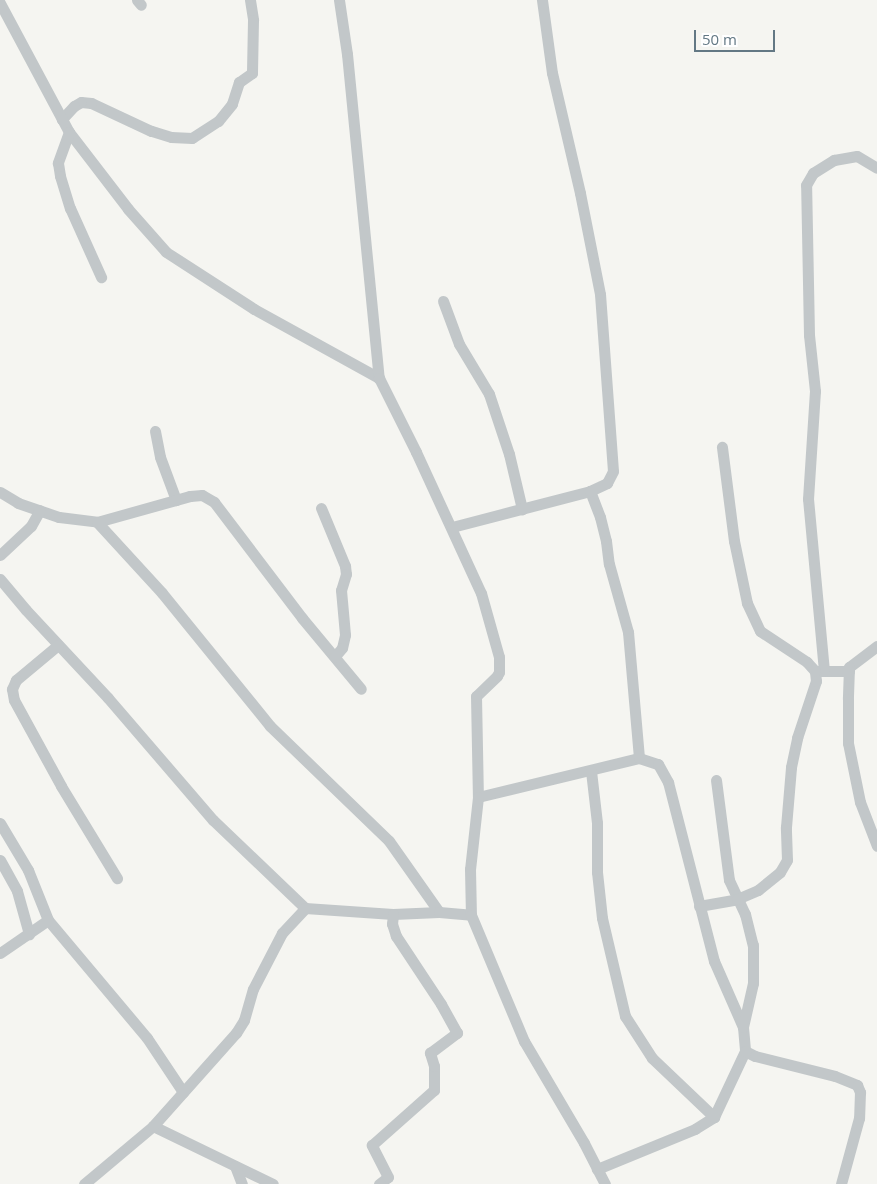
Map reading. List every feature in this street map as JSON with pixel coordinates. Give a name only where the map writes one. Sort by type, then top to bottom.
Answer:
[{"type":"lane","points":[[62,119],[74,106],[81,102],[92,102],[151,131],[171,137],[192,138],[218,121],[232,104],[240,82],[252,72],[253,20],[250,0]]},
{"type":"lane","points":[[339,0],[348,54],[379,378],[482,593],[499,657],[499,672],[497,676],[476,696],[478,798],[470,869],[471,915],[524,1041],[605,1184]]},
{"type":"lane","points":[[452,527],[590,491],[607,483],[613,471],[600,294],[580,193],[552,73],[542,0]]},
{"type":"lane","points":[[0,3],[68,132],[128,209],[166,252],[254,309],[379,378]]},
{"type":"lane","points":[[68,132],[58,163],[60,176],[70,208],[101,277]]},
{"type":"lane","points":[[699,906],[738,899],[758,890],[780,872],[787,860],[786,827],[790,767],[797,738],[819,671],[808,498],[815,391],[809,334],[806,185],[813,173],[834,160],[857,156],[877,168]]},
{"type":"lane","points":[[443,301],[459,344],[489,394],[510,454],[522,509]]},
{"type":"lane","points":[[155,431],[160,457],[176,500]]},
{"type":"lane","points":[[722,447],[734,541],[746,603],[760,631],[819,671],[849,671]]},
{"type":"lane","points":[[590,491],[600,517],[609,564],[628,632],[639,758]]},
{"type":"lane","points":[[0,492],[18,503],[59,517],[97,522],[176,500],[202,495],[214,502],[302,618],[361,689]]},
{"type":"lane","points":[[321,508],[346,566],[346,574],[341,590],[345,636],[342,648],[335,656]]},
{"type":"lane","points":[[0,555],[30,526],[40,510]]},
{"type":"lane","points":[[97,522],[168,601],[270,726],[389,841],[439,912]]},
{"type":"lane","points":[[0,579],[108,698],[212,820],[305,908],[392,914],[439,912],[471,915]]},
{"type":"lane","points":[[58,644],[16,680],[12,689],[14,700],[61,786],[116,878]]},
{"type":"lane","points":[[877,646],[849,667],[848,743],[860,802],[877,846]]},
{"type":"lane","points":[[478,798],[639,758],[658,764],[664,771],[714,962],[743,1027]]},
{"type":"lane","points":[[591,771],[596,823],[597,872],[602,918],[610,960],[625,1016],[652,1058],[714,1117]]},
{"type":"lane","points":[[597,1169],[695,1129],[714,1117],[745,1051],[743,1027],[754,983],[753,945],[749,926],[729,880],[716,780]]},
{"type":"lane","points":[[0,823],[28,870],[48,920],[148,1038],[182,1092]]},
{"type":"lane","points":[[0,860],[17,891],[29,934]]},
{"type":"lane","points":[[84,1184],[152,1126],[236,1033],[244,1020],[253,989],[274,947],[282,933],[305,908]]},
{"type":"lane","points":[[379,1184],[388,1177],[372,1145],[434,1090],[434,1066],[430,1053],[457,1033],[441,1004],[396,936],[392,924],[392,914]]},
{"type":"lane","points":[[0,953],[48,920]]},
{"type":"lane","points":[[745,1051],[755,1056],[835,1076],[857,1085],[860,1092],[859,1118],[841,1184]]},
{"type":"lane","points":[[152,1126],[273,1184]]},
{"type":"lane","points":[[235,1166],[242,1184]]}]
